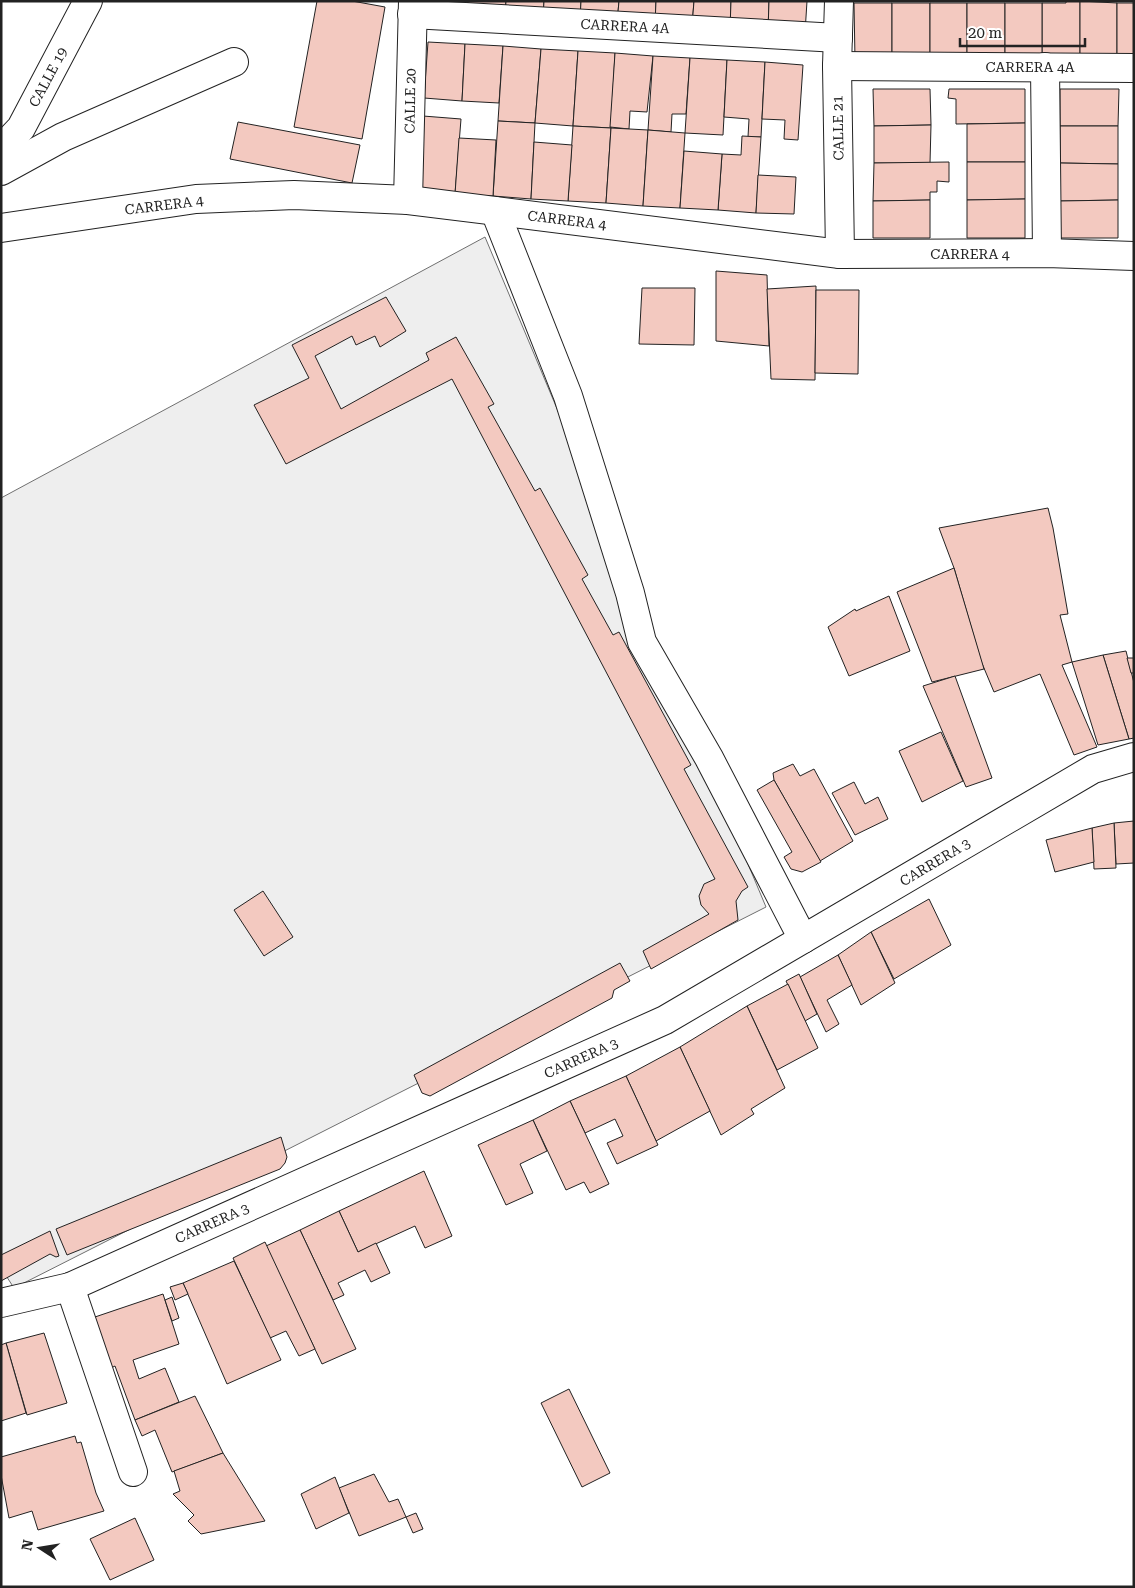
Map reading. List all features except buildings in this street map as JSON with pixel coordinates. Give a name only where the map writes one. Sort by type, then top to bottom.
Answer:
[{"type":"street","name":"CALLE 19","points":[[1,149],[21,128],[88,1]]},
{"type":"street","name":"CALLE 21","points":[[839,1],[837,66],[840,254]]},
{"type":"street","name":"CARRERA 4A","points":[[412,7],[838,38]]},
{"type":"street","name":"CALLE 20","points":[[408,200],[412,7]]},
{"type":"street","points":[[1,171],[62,137],[234,62]]},
{"type":"street","name":"CARRERA 4A","points":[[837,66],[1134,68]]},
{"type":"street","points":[[1045,67],[1048,253]]},
{"type":"street","name":"CARRERA 4","points":[[1,228],[196,199],[294,195],[408,200],[840,254],[1048,253],[1134,256]]},
{"type":"street","points":[[495,211],[568,396],[630,593],[642,642],[708,758],[804,939]]},
{"type":"street","name":"CARRERA 3","points":[[1,1303],[70,1287],[665,1020],[1093,768],[1134,757]]},
{"type":"street","points":[[70,1287],[133,1472]]},
{"type":"shaded area","points":[[485,237],[766,907],[14,1288],[1,1268],[1,498]]}]
